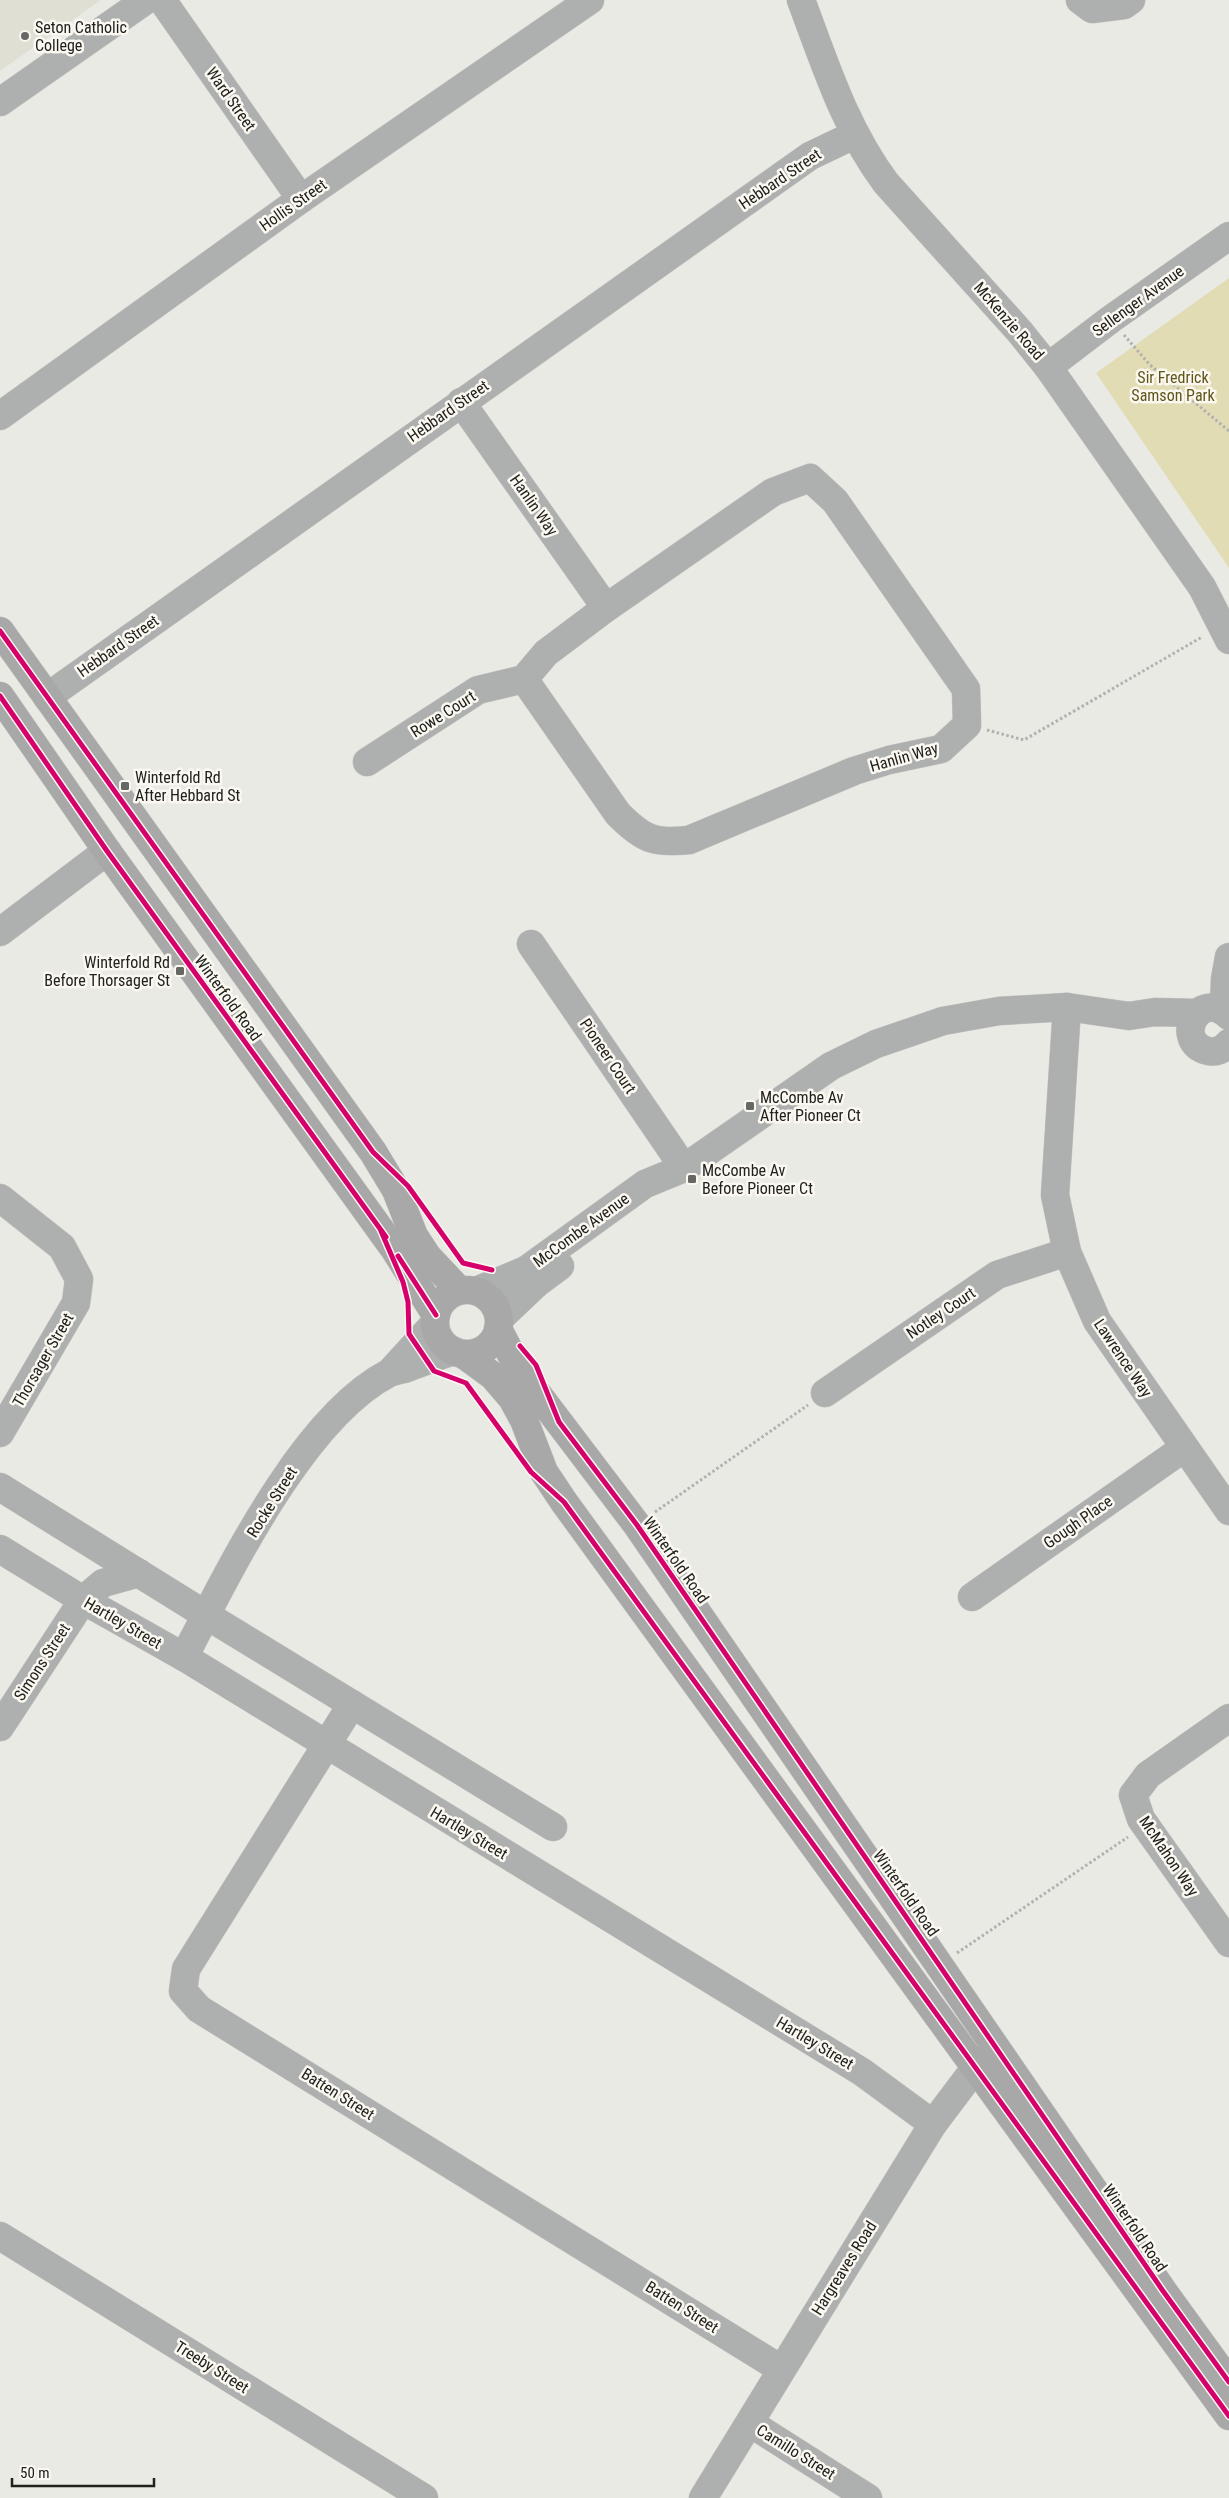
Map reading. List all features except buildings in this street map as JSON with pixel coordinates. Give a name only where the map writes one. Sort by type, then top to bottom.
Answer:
[{"type":"main road","name":"Winterfold Road","points":[[0,631],[373,1152],[396,1190],[414,1236],[427,1256],[468,1291]]},
{"type":"main road","name":"Winterfold Road","points":[[0,696],[107,851],[395,1250],[436,1319]]},
{"type":"main road","points":[[468,1291],[492,1302],[499,1324],[489,1346],[472,1354],[459,1352],[440,1339],[436,1319],[444,1300],[468,1291]]},
{"type":"main road","name":"Winterfold Road","points":[[499,1324],[513,1358],[530,1384],[636,1525],[940,1964],[1163,2291],[1229,2382]]},
{"type":"main road","name":"Winterfold Road","points":[[459,1352],[493,1376],[512,1398],[524,1420],[544,1472],[564,1502],[1229,2416]]},
{"type":"street","points":[[0,102],[146,0]]},
{"type":"street","name":"Ward Street","points":[[162,0],[301,199]]},
{"type":"street","name":"Hollis Street","points":[[0,416],[301,199],[590,0]]},
{"type":"street","name":"McKenzie Road","points":[[801,0],[854,135],[866,157],[886,183],[1020,332],[1048,367],[1196,578],[1226,632]]},
{"type":"street","points":[[1080,0],[1092,9],[1124,5],[1131,0]]},
{"type":"street","name":"Hebbard Street","points":[[47,697],[810,156],[854,135]]},
{"type":"street","name":"Sellenger Avenue","points":[[1048,367],[1229,236]]},
{"type":"street","name":"Hanlin Way","points":[[461,402],[606,608]]},
{"type":"street","points":[[524,679],[546,654],[606,608],[772,492],[810,478],[836,502],[966,689],[967,726]]},
{"type":"street","name":"Hanlin Way","points":[[524,679],[618,814],[636,833],[651,840],[670,842],[688,840],[854,771],[889,760],[941,749],[967,726]]},
{"type":"street","name":"Rowe Court","points":[[366,762],[478,690],[524,679]]},
{"type":"street","points":[[0,932],[107,851]]},
{"type":"street","name":"Pioneer Court","points":[[531,944],[684,1168]]},
{"type":"street","points":[[1210,1017],[1227,968]]},
{"type":"street","name":"McCombe Avenue","points":[[499,1324],[537,1283],[655,1199],[684,1168],[831,1066],[876,1044],[919,1028],[970,1015],[1067,1008],[1129,1016],[1150,1028],[1210,1017]]},
{"type":"street","name":"Lawrence Way","points":[[1067,1008],[1055,1195],[1067,1252],[1097,1322],[1229,1511]]},
{"type":"street","name":"McCombe Avenue","points":[[1210,1017],[1196,1044],[1209,1051],[1220,1050],[1229,1043]]},
{"type":"street","name":"McCombe Avenue","points":[[468,1291],[526,1270],[645,1184],[684,1168]]},
{"type":"street","name":"Thorsager Street","points":[[0,1198],[62,1247],[79,1279],[76,1303],[0,1433]]},
{"type":"street","name":"Notley Court","points":[[825,1393],[997,1275],[1067,1252]]},
{"type":"street","name":"Rocke Street","points":[[391,1372],[399,1360],[436,1319]]},
{"type":"street","name":"Rocke Street","points":[[184,1657],[271,1500],[300,1458],[346,1405],[365,1389],[391,1372],[459,1352]]},
{"type":"street","name":"Gough Place","points":[[972,1597],[1184,1448]]},
{"type":"street","points":[[0,1487],[206,1616],[553,1827]]},
{"type":"street","name":"Hartley Street","points":[[0,1548],[83,1600],[184,1657],[326,1746],[862,2072],[933,2124]]},
{"type":"street","name":"Simons Street","points":[[0,1727],[83,1600],[103,1583],[139,1573]]},
{"type":"street","name":"Batten Street","points":[[352,1704],[186,1969],[183,1991],[199,2008],[781,2369]]},
{"type":"street","name":"McMahon Way","points":[[1229,1718],[1148,1774],[1133,1795],[1145,1825],[1229,1943]]},
{"type":"street","name":"Hargreaves Road","points":[[703,2498],[933,2124],[976,2067],[997,2047]]},
{"type":"street","name":"Treeby Street","points":[[0,2236],[424,2498]]},
{"type":"street","name":"Camillo Street","points":[[750,2423],[868,2498]]},
{"type":"path","points":[[1111,320],[1150,365],[1229,431]]},
{"type":"path","points":[[967,726],[1024,740],[1226,632]]},
{"type":"path","points":[[636,1525],[825,1393]]},
{"type":"path","points":[[940,1964],[1145,1825]]},
{"type":"shaded area","name":"Seton Catholic College","points":[[0,0],[101,0],[0,71]]},
{"type":"green space","name":"Sir Fredrick Samson Park","points":[[1229,278],[1229,568],[1096,373]]},
{"type":"cycle path","points":[[0,631],[373,1152],[408,1186],[463,1263],[492,1270]]},
{"type":"cycle path","points":[[0,696],[107,851],[386,1237]]},
{"type":"cycle path","points":[[381,1231],[403,1282],[408,1302],[409,1334],[434,1371],[466,1383],[531,1472],[564,1502],[1229,2416]]},
{"type":"cycle path","points":[[398,1256],[436,1315]]},
{"type":"cycle path","points":[[520,1346],[536,1365],[559,1422],[637,1525],[1163,2291],[1229,2382]]},
{"type":"place","name":"Seton Catholic College","points":[[25,36]]},
{"type":"place","name":"Winterfold Rd After Hebbard St","points":[[125,786]]},
{"type":"place","name":"Winterfold Rd Before Thorsager St","points":[[180,971]]},
{"type":"place","name":"McCombe Av After Pioneer Ct","points":[[750,1106]]},
{"type":"place","name":"McCombe Av Before Pioneer Ct","points":[[692,1179]]}]
